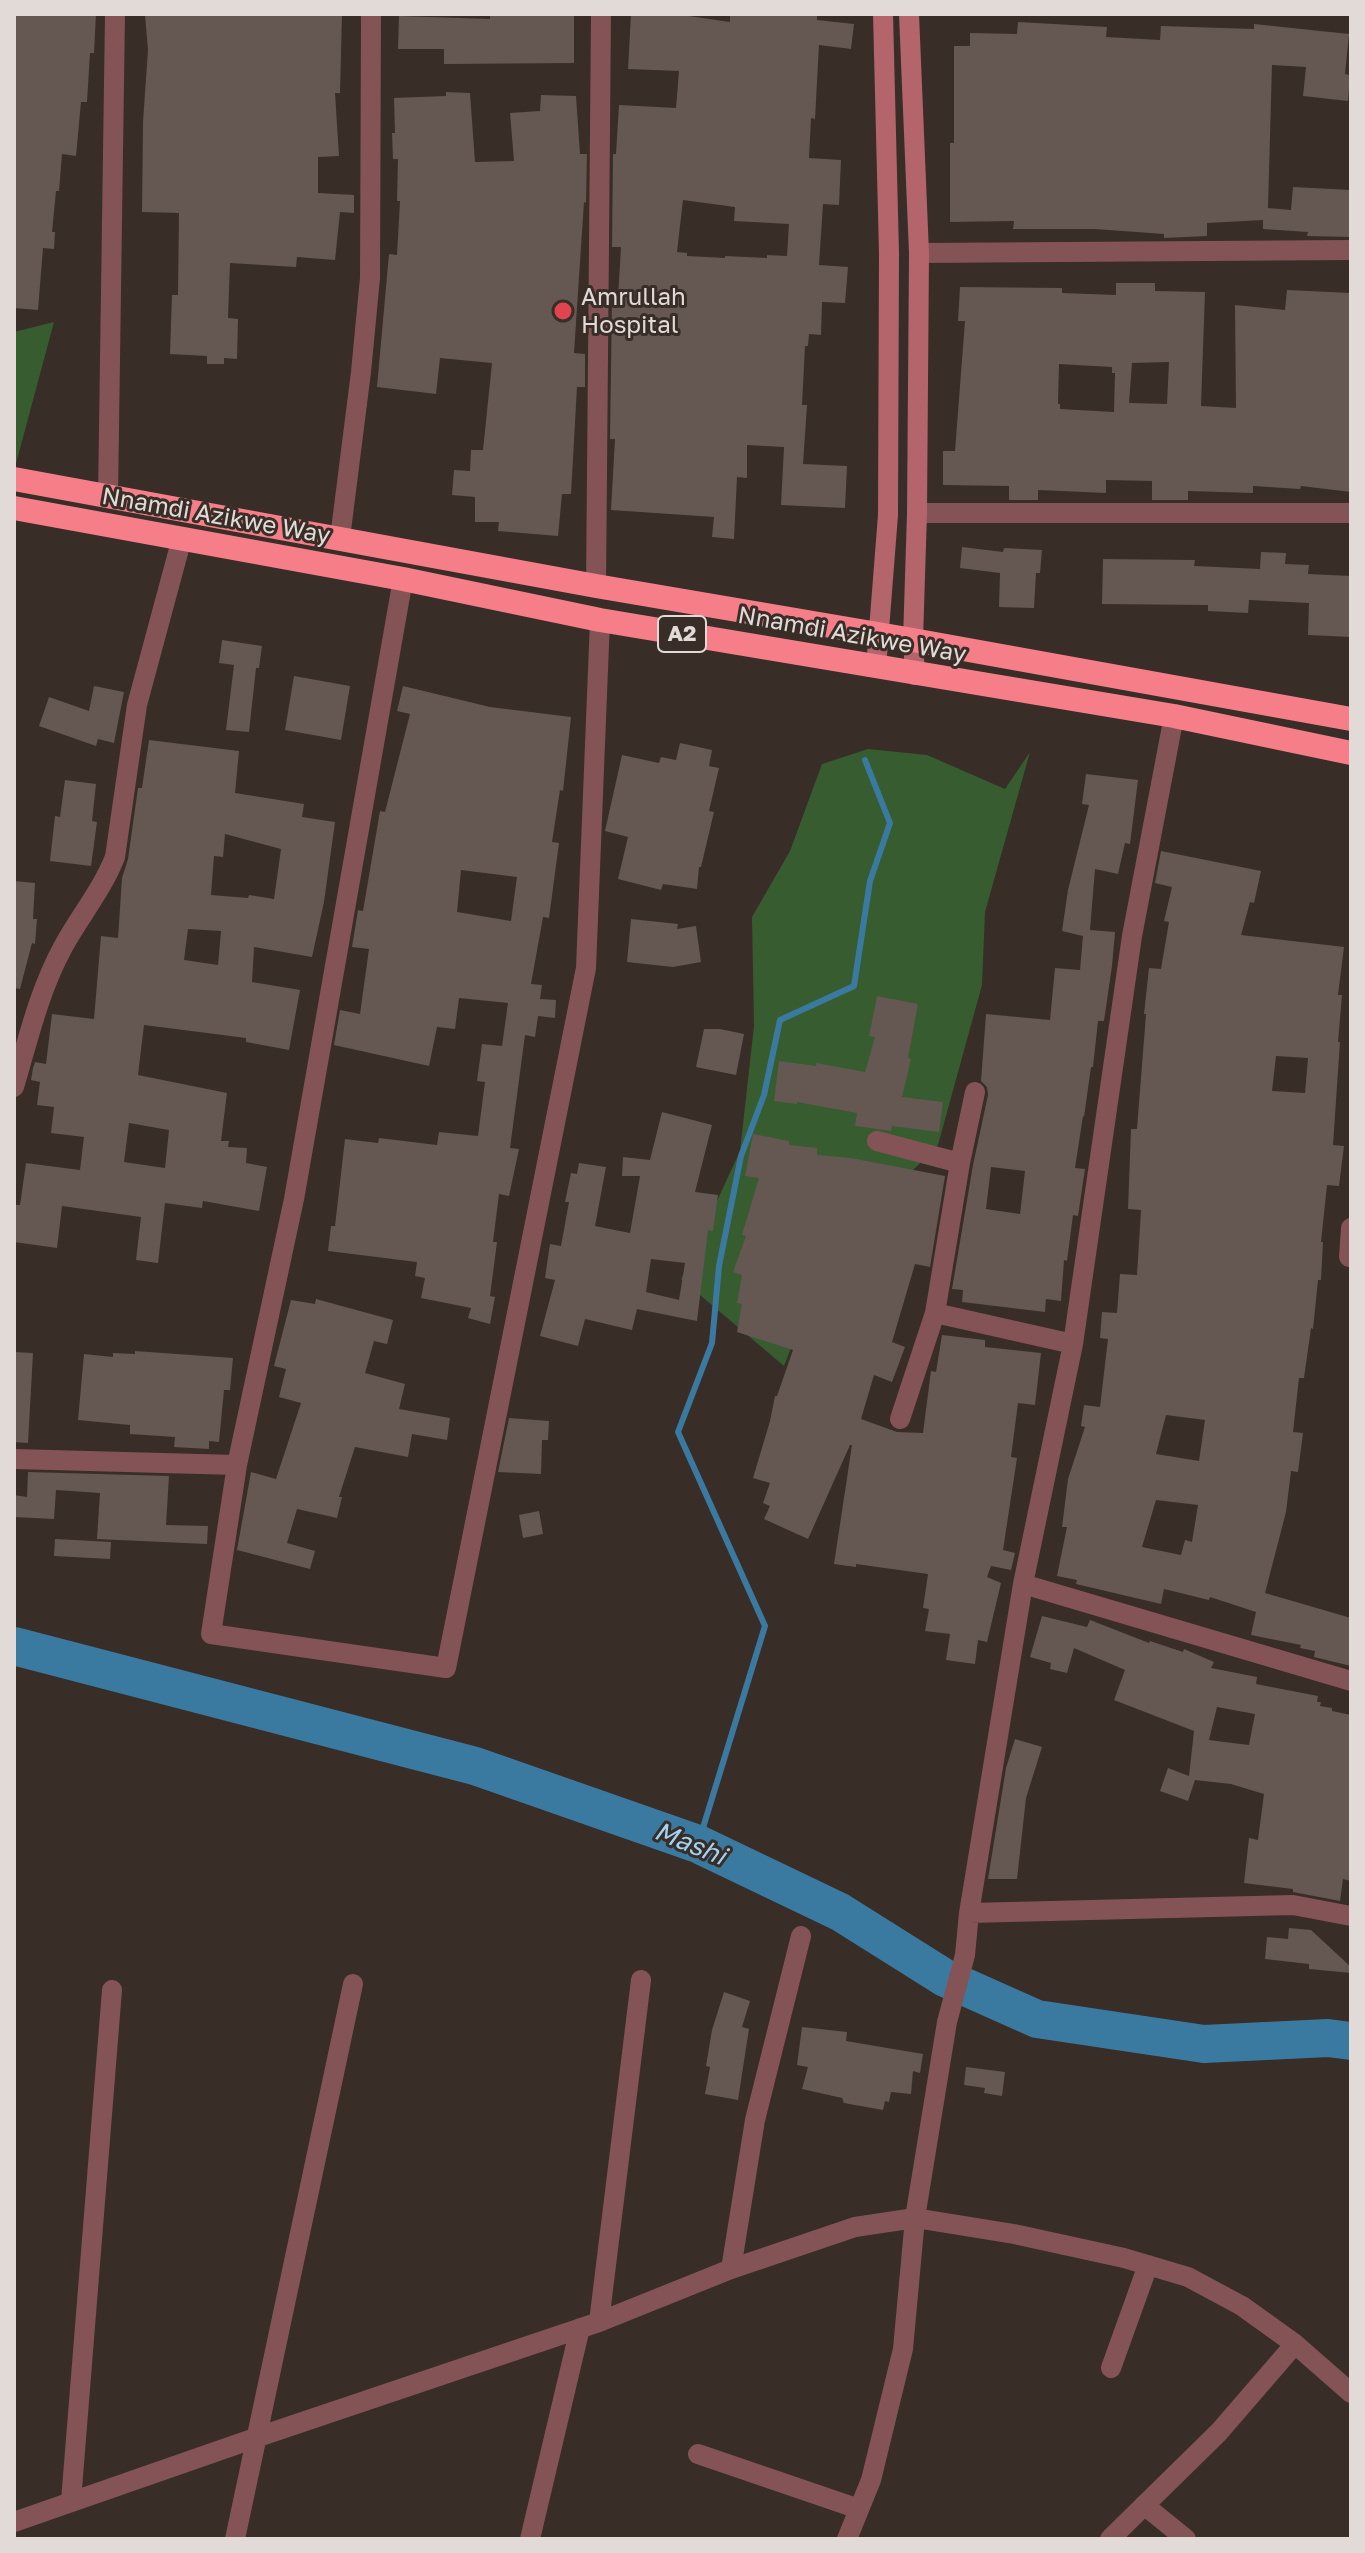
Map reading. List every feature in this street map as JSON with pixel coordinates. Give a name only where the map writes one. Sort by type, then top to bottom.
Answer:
[{"type":"highway","name":"Nnamdi Azikwe Way","points":[[14,479],[596,586],[1351,719]]},
{"type":"highway","name":"Nnamdi Azikwe Way","points":[[14,508],[403,579],[600,620],[1174,716],[1351,753]]},
{"type":"street","points":[[108,497],[115,14]]},
{"type":"street","points":[[340,538],[370,278],[371,14]]},
{"type":"street","points":[[596,586],[601,14]]},
{"type":"street","points":[[876,668],[888,500],[889,253],[883,14]]},
{"type":"street","points":[[909,14],[919,253],[915,675]]},
{"type":"street","points":[[919,253],[1351,250]]},
{"type":"street","points":[[917,513],[1351,513]]},
{"type":"street","points":[[14,1087],[46,982],[63,946],[107,879],[115,857],[137,705],[182,538]]},
{"type":"street","points":[[403,579],[294,1199],[237,1465],[211,1634],[446,1668],[586,968],[600,620]]},
{"type":"street","points":[[847,2539],[871,2480],[903,2349],[915,2218],[947,2022],[965,1955],[969,1913],[1023,1584],[1073,1344],[1132,936],[1174,716]]},
{"type":"street","points":[[900,1419],[935,1313],[975,1092]]},
{"type":"street","points":[[877,1141],[960,1163]]},
{"type":"street","points":[[1349,1257],[1351,1228]]},
{"type":"street","points":[[935,1313],[1073,1344]]},
{"type":"street","points":[[14,1459],[237,1465]]},
{"type":"street","points":[[1023,1584],[1351,1681]]},
{"type":"street","points":[[969,1913],[1293,1905],[1351,1916]]},
{"type":"street","points":[[731,2269],[755,2120],[801,1936]]},
{"type":"street","points":[[530,2539],[589,2325],[641,1980]]},
{"type":"street","points":[[235,2539],[353,1984]]},
{"type":"street","points":[[71,2501],[112,1990]]},
{"type":"street","points":[[14,2522],[589,2325],[731,2269],[855,2227],[915,2218],[1014,2234],[1188,2277],[1242,2306],[1295,2344],[1351,2393]]},
{"type":"street","points":[[1111,2368],[1148,2265]]},
{"type":"street","points":[[1110,2539],[1219,2432],[1295,2344]]},
{"type":"street","points":[[698,2454],[859,2509]]},
{"type":"street","points":[[1144,2505],[1186,2539]]},
{"type":"green space","points":[[54,322],[14,471],[14,332]]},
{"type":"green space","points":[[868,749],[927,755],[1005,789],[1030,752],[985,912],[982,985],[938,1145],[826,1258],[784,1366],[681,1279],[740,1151],[754,1026],[752,917],[790,851],[822,764]]},
{"type":"building","points":[[14,14],[96,14],[87,102],[81,102],[76,156],[62,154],[52,232],[55,232],[54,249],[43,248],[38,310],[14,308]]},
{"type":"building","points":[[631,14],[675,14],[730,22],[730,15],[817,16],[817,20],[854,24],[851,49],[819,45],[815,119],[811,118],[809,158],[841,160],[839,205],[823,204],[819,265],[848,267],[845,303],[822,302],[821,335],[809,334],[808,346],[805,346],[802,405],[807,405],[803,464],[847,466],[845,508],[781,505],[784,447],[747,445],[747,478],[737,477],[734,539],[712,537],[714,517],[611,510],[615,439],[610,439],[612,298],[618,298],[621,247],[612,247],[613,154],[616,154],[619,105],[676,108],[679,71],[628,69]],"holes":[[[683,200],[735,207],[734,221],[789,224],[787,256],[725,258],[687,256],[687,253],[677,252]]]},
{"type":"building","points":[[145,15],[342,15],[340,93],[335,93],[339,156],[318,157],[318,193],[354,195],[354,213],[340,212],[335,260],[297,257],[296,267],[230,263],[228,318],[238,319],[237,359],[224,358],[224,364],[207,364],[207,356],[170,354],[172,295],[178,295],[179,213],[142,212],[148,50]]},
{"type":"building","points":[[399,16],[490,19],[490,16],[574,16],[574,63],[444,64],[444,49],[398,49]]},
{"type":"building","points":[[1018,22],[1107,27],[1106,37],[1160,40],[1161,26],[1254,29],[1254,24],[1349,34],[1345,74],[1350,75],[1348,101],[1303,96],[1306,67],[1272,65],[1268,208],[1291,210],[1293,187],[1351,190],[1351,237],[1307,236],[1308,232],[1263,229],[1263,220],[1207,223],[1207,236],[1164,238],[1164,234],[1095,229],[1013,229],[1014,221],[950,222],[954,46],[970,46],[970,33],[1017,34]]},
{"type":"building","points":[[446,92],[470,93],[475,162],[514,161],[510,113],[540,111],[541,95],[576,96],[580,154],[587,154],[574,353],[585,354],[585,387],[577,387],[571,494],[562,494],[558,536],[498,531],[499,522],[475,522],[475,497],[452,495],[454,470],[470,471],[471,450],[483,450],[492,363],[440,358],[436,394],[377,387],[389,254],[397,255],[400,201],[397,201],[398,159],[393,159],[394,98],[446,96]]},
{"type":"building","points":[[1116,283],[1155,283],[1155,291],[1205,292],[1201,406],[1236,408],[1235,305],[1285,310],[1287,290],[1351,293],[1351,492],[1301,486],[1300,489],[1253,486],[1253,493],[1188,491],[1188,500],[1152,500],[1152,481],[1106,480],[1106,493],[1038,490],[1038,500],[1009,500],[1009,486],[943,485],[943,451],[955,451],[965,321],[958,321],[960,287],[1062,288],[1062,293],[1116,295]],"holes":[[[1169,362],[1167,404],[1129,403],[1132,363]],[[1059,364],[1112,367],[1112,373],[1115,373],[1114,412],[1060,409]]]},
{"type":"building","points":[[962,547],[1003,552],[1004,548],[1042,550],[1040,573],[1036,573],[1034,608],[999,607],[1000,573],[960,568]]},
{"type":"building","points":[[1261,552],[1286,553],[1285,564],[1309,565],[1308,574],[1351,576],[1351,637],[1308,635],[1309,603],[1249,600],[1248,613],[1208,611],[1208,605],[1102,604],[1103,559],[1195,560],[1194,566],[1260,569]]},
{"type":"building","points":[[222,640],[262,646],[259,668],[256,668],[249,732],[226,730],[234,665],[219,663]]},
{"type":"building","points":[[294,676],[350,686],[341,740],[285,730]]},
{"type":"building","points":[[94,686],[124,692],[114,743],[98,739],[96,746],[39,726],[49,697],[89,711]]},
{"type":"building","points":[[403,686],[490,707],[571,717],[563,791],[560,790],[552,842],[559,843],[549,918],[543,917],[531,984],[542,985],[540,999],[556,1000],[555,1018],[538,1016],[535,1037],[525,1035],[510,1148],[519,1149],[509,1196],[499,1194],[490,1296],[495,1297],[490,1324],[468,1318],[471,1308],[421,1298],[425,1278],[415,1276],[417,1262],[328,1251],[331,1226],[335,1226],[345,1139],[378,1143],[379,1138],[437,1145],[439,1132],[478,1136],[485,1082],[477,1081],[482,1044],[502,1046],[508,1003],[459,998],[455,1029],[437,1027],[429,1066],[334,1045],[340,1010],[360,1014],[369,949],[352,947],[358,910],[363,911],[380,811],[385,812],[410,714],[397,711]],"holes":[[[461,870],[517,877],[511,921],[457,912]]]},
{"type":"building","points":[[149,740],[239,751],[235,793],[304,804],[302,817],[335,822],[324,902],[312,957],[254,947],[252,982],[300,990],[289,1050],[246,1042],[246,1038],[144,1025],[138,1075],[227,1093],[221,1141],[229,1141],[228,1147],[247,1148],[246,1163],[267,1167],[259,1211],[203,1201],[202,1208],[165,1203],[158,1263],[136,1260],[141,1217],[62,1206],[57,1248],[14,1242],[16,1205],[20,1205],[26,1163],[80,1170],[84,1137],[51,1133],[54,1107],[37,1105],[40,1082],[31,1080],[35,1062],[46,1064],[52,1014],[94,1019],[101,936],[118,938],[122,878],[128,859],[138,788],[142,788]],"holes":[[[225,834],[281,849],[274,899],[249,895],[248,898],[211,895],[214,856],[223,857]],[[188,929],[221,931],[218,965],[184,960]],[[129,1123],[169,1130],[165,1168],[124,1162]]]},
{"type":"building","points":[[680,743],[712,750],[709,766],[719,768],[709,811],[714,812],[699,867],[697,889],[663,884],[661,890],[618,879],[628,837],[605,831],[622,755],[659,763],[661,757],[676,760]]},
{"type":"building","points":[[1086,774],[1138,780],[1130,844],[1125,843],[1118,874],[1095,869],[1090,930],[1115,932],[1104,1021],[1098,1021],[1075,1168],[1085,1169],[1078,1216],[1073,1215],[1067,1261],[1064,1260],[1061,1301],[1046,1299],[1045,1312],[962,1302],[963,1290],[952,1289],[988,1095],[987,1087],[981,1081],[986,1014],[1050,1020],[1055,968],[1080,970],[1083,936],[1062,931],[1068,890],[1089,805],[1082,804]],"holes":[[[991,1167],[1025,1171],[1020,1214],[986,1209]]]},
{"type":"building","points":[[65,780],[96,784],[92,821],[97,822],[91,866],[50,861],[55,816],[60,817]]},
{"type":"building","points":[[1161,851],[1261,871],[1254,903],[1250,902],[1241,935],[1344,947],[1338,995],[1342,995],[1333,1145],[1344,1146],[1339,1186],[1327,1185],[1321,1280],[1318,1280],[1304,1378],[1299,1378],[1293,1432],[1303,1433],[1298,1472],[1291,1471],[1286,1512],[1265,1593],[1351,1618],[1351,1666],[1314,1657],[1315,1651],[1300,1648],[1301,1645],[1251,1635],[1256,1612],[1210,1597],[1209,1600],[1164,1589],[1161,1604],[1076,1584],[1077,1580],[1057,1576],[1067,1527],[1062,1527],[1068,1479],[1085,1427],[1081,1426],[1084,1405],[1100,1407],[1108,1339],[1100,1338],[1102,1312],[1117,1313],[1120,1274],[1137,1275],[1141,1210],[1128,1209],[1131,1129],[1137,1129],[1149,968],[1161,969],[1169,922],[1164,921],[1172,887],[1155,883]],"holes":[[[1276,1056],[1308,1058],[1305,1093],[1272,1091]],[[1166,1415],[1205,1420],[1199,1461],[1156,1454]],[[1156,1500],[1198,1505],[1192,1542],[1185,1540],[1181,1555],[1142,1547]]]},
{"type":"building","points":[[14,881],[35,883],[33,919],[37,919],[35,944],[32,943],[20,989],[14,988]]},
{"type":"building","points":[[631,919],[678,924],[677,929],[696,926],[701,962],[673,967],[627,962]]},
{"type":"building","points":[[877,996],[918,1004],[908,1058],[911,1059],[902,1097],[943,1102],[939,1132],[892,1126],[891,1131],[855,1126],[857,1113],[774,1101],[779,1061],[816,1066],[816,1063],[865,1072],[875,1037],[869,1036]]},
{"type":"building","points":[[704,1029],[744,1034],[736,1075],[696,1067]]},
{"type":"building","points":[[662,1112],[712,1125],[695,1192],[718,1195],[713,1231],[708,1230],[697,1321],[637,1309],[632,1330],[585,1319],[578,1346],[540,1336],[555,1280],[545,1278],[550,1244],[561,1246],[571,1173],[577,1174],[579,1163],[606,1167],[595,1226],[630,1233],[640,1176],[622,1176],[623,1157],[650,1160]],"holes":[[[651,1259],[685,1263],[679,1300],[646,1292]]]},
{"type":"building","points":[[753,1134],[789,1141],[789,1145],[817,1148],[817,1155],[851,1158],[945,1176],[930,1267],[915,1264],[892,1342],[905,1347],[892,1382],[874,1375],[861,1419],[897,1432],[923,1433],[931,1371],[936,1372],[942,1335],[985,1340],[985,1347],[1041,1353],[1035,1405],[1018,1403],[1011,1457],[1017,1458],[1003,1550],[1015,1553],[1011,1570],[991,1566],[987,1577],[1001,1583],[987,1642],[978,1640],[975,1664],[946,1660],[950,1634],[925,1631],[929,1609],[923,1608],[928,1574],[834,1564],[852,1445],[808,1539],[764,1519],[770,1506],[763,1503],[770,1483],[753,1478],[775,1396],[793,1350],[737,1332],[742,1304],[737,1303],[742,1275],[733,1272],[746,1236],[742,1235],[759,1178],[745,1176]]},
{"type":"building","points":[[316,1299],[393,1320],[387,1344],[374,1341],[365,1373],[405,1384],[399,1409],[450,1418],[447,1440],[412,1434],[408,1457],[355,1447],[339,1497],[342,1497],[337,1518],[297,1509],[287,1543],[315,1551],[310,1569],[237,1550],[251,1472],[276,1479],[301,1403],[279,1397],[286,1369],[274,1366],[291,1300],[315,1304]]},
{"type":"building","points":[[135,1351],[233,1358],[230,1390],[224,1390],[219,1442],[209,1441],[209,1449],[174,1447],[175,1437],[130,1434],[130,1425],[78,1420],[84,1354],[113,1357],[113,1353],[135,1354]]},
{"type":"building","points":[[14,1352],[33,1353],[28,1443],[14,1442]]},
{"type":"building","points":[[509,1418],[549,1421],[548,1440],[542,1440],[541,1474],[498,1472]]},
{"type":"building","points":[[28,1472],[169,1476],[166,1525],[208,1526],[207,1544],[97,1539],[100,1493],[56,1490],[54,1519],[14,1517],[14,1495],[27,1497]]},
{"type":"building","points":[[539,1511],[543,1534],[523,1538],[519,1515]]},
{"type":"building","points":[[55,1539],[111,1542],[110,1559],[54,1556]]},
{"type":"building","points":[[1042,1616],[1087,1627],[1090,1620],[1149,1643],[1183,1652],[1184,1649],[1214,1662],[1211,1668],[1257,1677],[1256,1684],[1318,1696],[1320,1706],[1351,1715],[1351,1881],[1343,1879],[1340,1901],[1293,1892],[1293,1889],[1244,1883],[1249,1838],[1258,1840],[1264,1794],[1231,1784],[1195,1780],[1188,1801],[1160,1791],[1168,1768],[1189,1776],[1194,1731],[1114,1700],[1125,1670],[1074,1648],[1067,1673],[1050,1669],[1051,1663],[1030,1657]],"holes":[[[1217,1707],[1255,1714],[1249,1745],[1209,1740]]]},
{"type":"building","points":[[1015,1739],[1042,1747],[1026,1798],[1017,1879],[988,1879],[1006,1768]]},
{"type":"building","points":[[1289,1928],[1311,1930],[1351,1967],[1351,1973],[1309,1969],[1309,1964],[1265,1959],[1267,1937],[1288,1939]]},
{"type":"building","points":[[724,1992],[750,2001],[742,2027],[749,2029],[738,2100],[705,2094],[712,2030]]},
{"type":"building","points":[[802,2027],[847,2032],[846,2041],[923,2054],[920,2073],[913,2071],[911,2094],[891,2092],[883,2110],[844,2103],[842,2098],[802,2089],[808,2067],[797,2065]]},
{"type":"building","points":[[966,2067],[1005,2072],[1002,2096],[984,2093],[985,2088],[964,2085]]},
{"type":"waterway","points":[[698,1844],[765,1626],[678,1432],[712,1343],[719,1266],[741,1156],[764,1095],[780,1020],[854,986],[870,881],[890,823],[865,760]]},
{"type":"waterway","name":"Mashi","points":[[14,1646],[475,1766],[698,1844],[840,1912],[945,1978],[1037,2019],[1204,2044],[1328,2038],[1351,2041]]},
{"type":"place","name":"Amrullah Hospital","points":[[563,311]]}]
